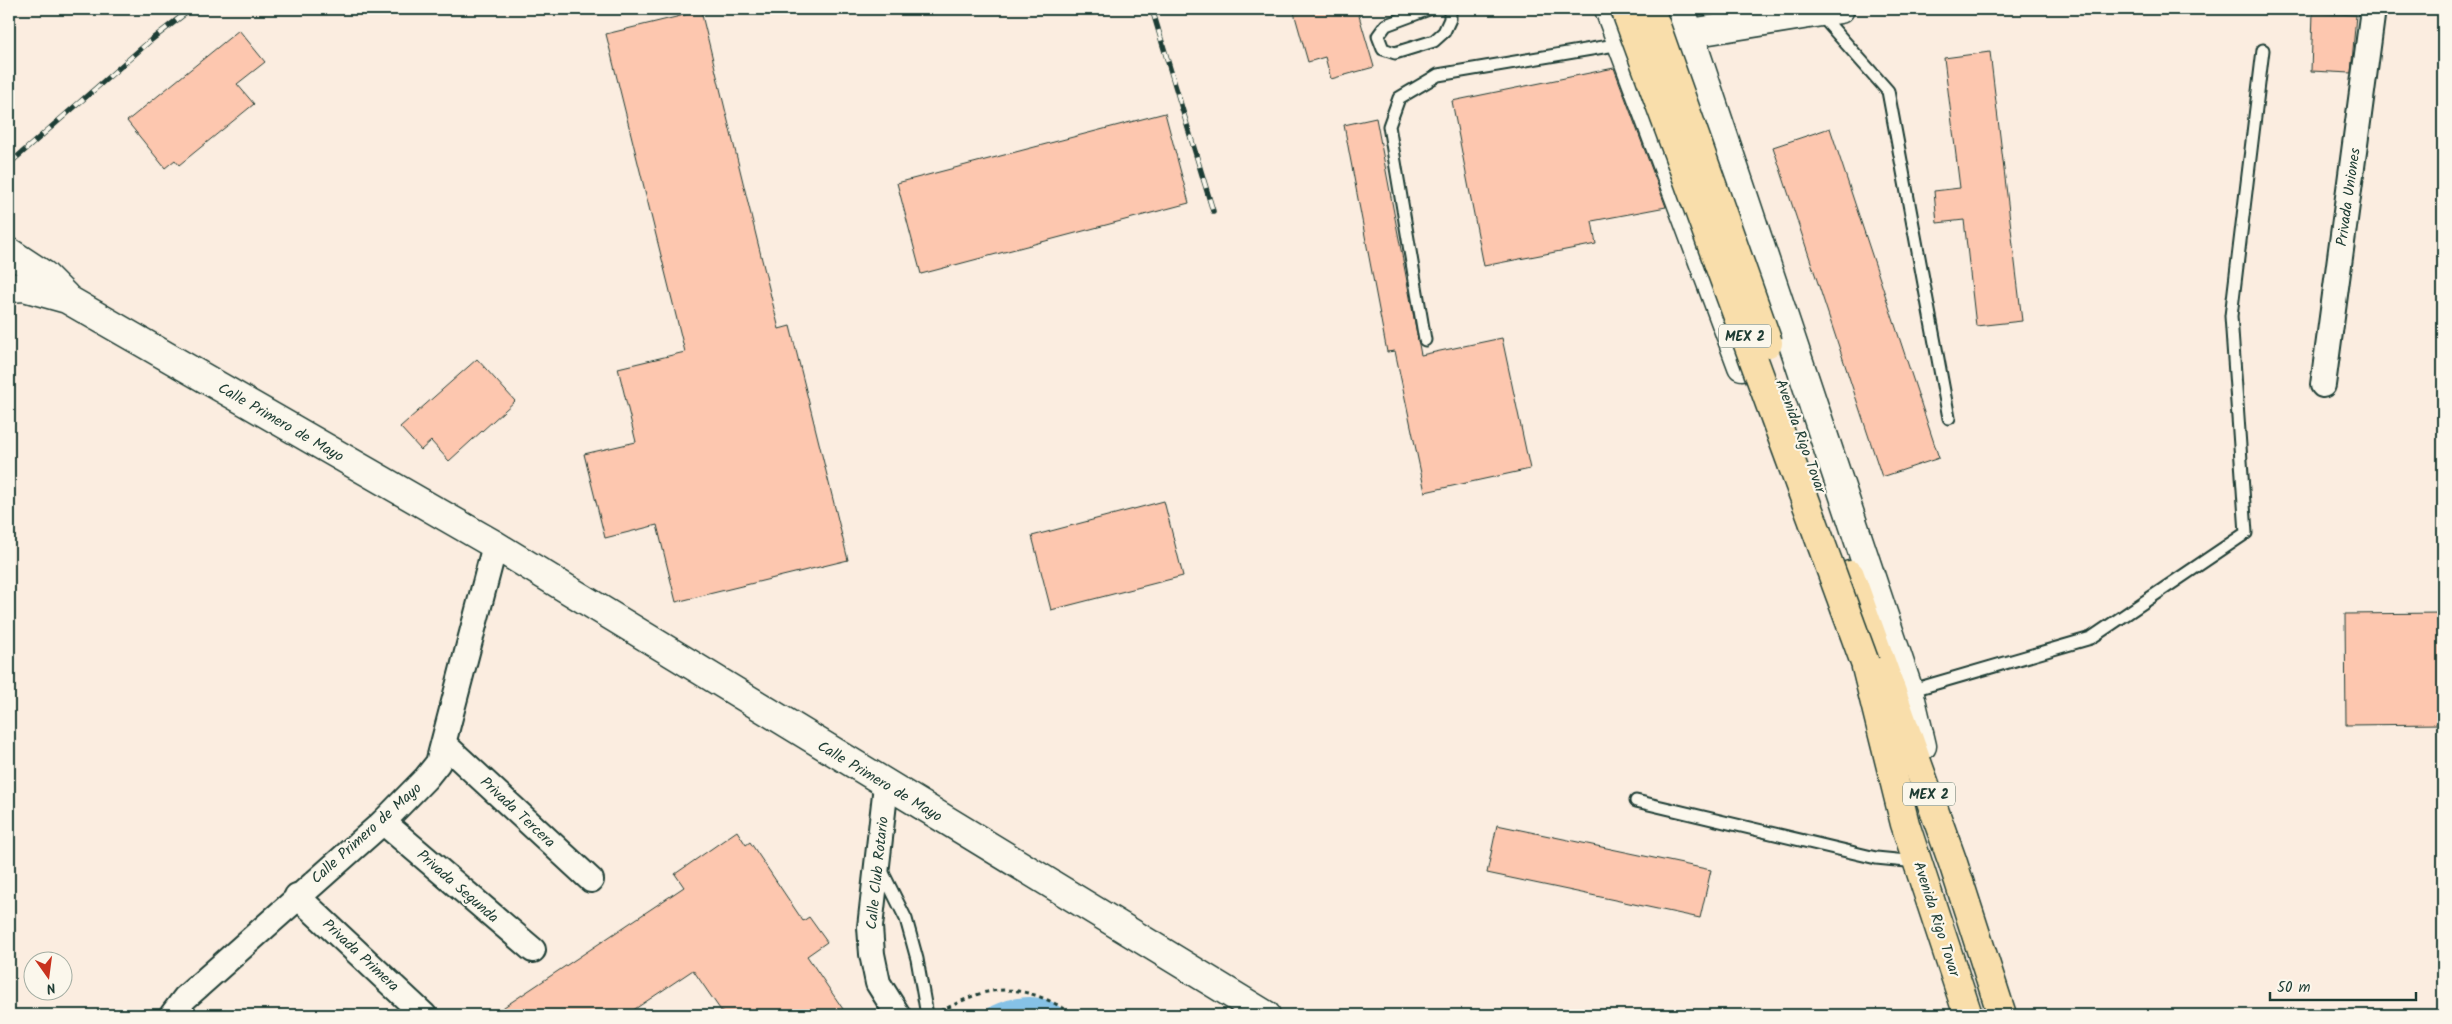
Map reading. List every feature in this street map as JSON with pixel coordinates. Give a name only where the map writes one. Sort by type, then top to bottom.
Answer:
[{"type":"highway","name":"Avenida Rigo Tovar","points":[[1625,9],[1865,663],[1905,824],[1968,1015]]},
{"type":"highway","name":"Avenida Rigo Tovar","points":[[1650,9],[1953,863],[2002,1015]]},
{"type":"street","name":"Avenida Rigo Tovar","points":[[1609,9],[1814,560],[1905,824]]},
{"type":"street","name":"Privada Uniones","points":[[2322,385],[2373,9]]},
{"type":"street","points":[[1621,44],[1686,21],[1825,10]]},
{"type":"street","name":"Avenida Rigo Tovar","points":[[1686,21],[1909,691],[1953,863]]},
{"type":"street","points":[[1644,105],[1644,76],[1659,62],[1670,58],[1691,61],[1704,76]]},
{"type":"street","name":"Calle Primero de Mayo","points":[[9,252],[44,275],[67,299]]},
{"type":"street","name":"Calle Primero de Mayo","points":[[9,288],[24,287],[67,299],[494,545],[1266,1015]]},
{"type":"street","name":"Calle Primero de Mayo","points":[[172,1015],[185,998],[297,896],[383,822],[438,763],[494,545]]},
{"type":"street","name":"Privada Tercera","points":[[444,744],[591,880]]},
{"type":"street","name":"Calle Club Rotario","points":[[886,785],[870,927],[872,954],[878,983],[898,1015]]},
{"type":"street","name":"Privada Segunda","points":[[383,822],[533,950]]},
{"type":"street","name":"Privada Primera","points":[[297,896],[424,1015]]},
{"type":"lane","points":[[1429,9],[1386,24],[1378,36],[1383,49],[1395,54],[1434,41],[1444,32],[1450,19],[1450,9]]},
{"type":"lane","points":[[1825,10],[1888,91],[1949,418]]},
{"type":"lane","points":[[1426,340],[1389,126],[1399,98],[1438,75],[1621,44]]},
{"type":"lane","points":[[1909,691],[2091,638],[2246,533],[2231,316],[2264,50]]},
{"type":"lane","points":[[1636,801],[1876,858],[1918,862]]},
{"type":"lane","points":[[878,863],[906,919],[917,959],[927,1015]]},
{"type":"path","points":[[939,1012],[987,992],[1019,991],[1050,999],[1074,1015]]},
{"type":"building","points":[[1293,9],[1357,9],[1374,67],[1331,79],[1325,57],[1308,62]]},
{"type":"building","points":[[701,11],[779,329],[790,326],[848,560],[676,602],[657,525],[605,538],[584,454],[636,442],[618,368],[685,352],[606,34]]},
{"type":"building","points":[[2313,13],[2356,15],[2351,73],[2311,71]]},
{"type":"building","points":[[239,30],[265,62],[237,84],[254,104],[179,165],[175,160],[165,168],[127,121]]},
{"type":"building","points":[[1990,52],[2022,321],[1976,326],[1964,220],[1937,223],[1934,191],[1960,188],[1944,58]]},
{"type":"building","points":[[1614,68],[1666,207],[1592,221],[1596,244],[1484,266],[1452,101]]},
{"type":"building","points":[[1165,113],[1189,203],[921,274],[897,183]]},
{"type":"building","points":[[1376,118],[1421,355],[1502,338],[1530,469],[1425,492],[1395,351],[1387,352],[1344,125]]},
{"type":"building","points":[[1830,128],[1939,458],[1882,477],[1773,147]]},
{"type":"building","points":[[477,359],[515,401],[449,461],[431,441],[421,450],[400,427]]},
{"type":"building","points":[[1164,501],[1183,576],[1051,610],[1032,536]]},
{"type":"building","points":[[2443,613],[2443,724],[2346,725],[2345,614]]},
{"type":"building","points":[[1497,825],[1711,870],[1700,918],[1487,873]]},
{"type":"building","points":[[737,831],[746,845],[750,842],[803,921],[809,917],[827,942],[807,956],[847,1015],[724,1015],[693,970],[626,1015],[492,1015],[684,887],[675,874]]},
{"type":"waterway","points":[[996,1015],[1026,1007],[1041,1008],[1054,1015]]},
{"type":"railway","points":[[9,164],[151,40],[191,9]]},
{"type":"railway","points":[[1152,9],[1213,211]]}]
